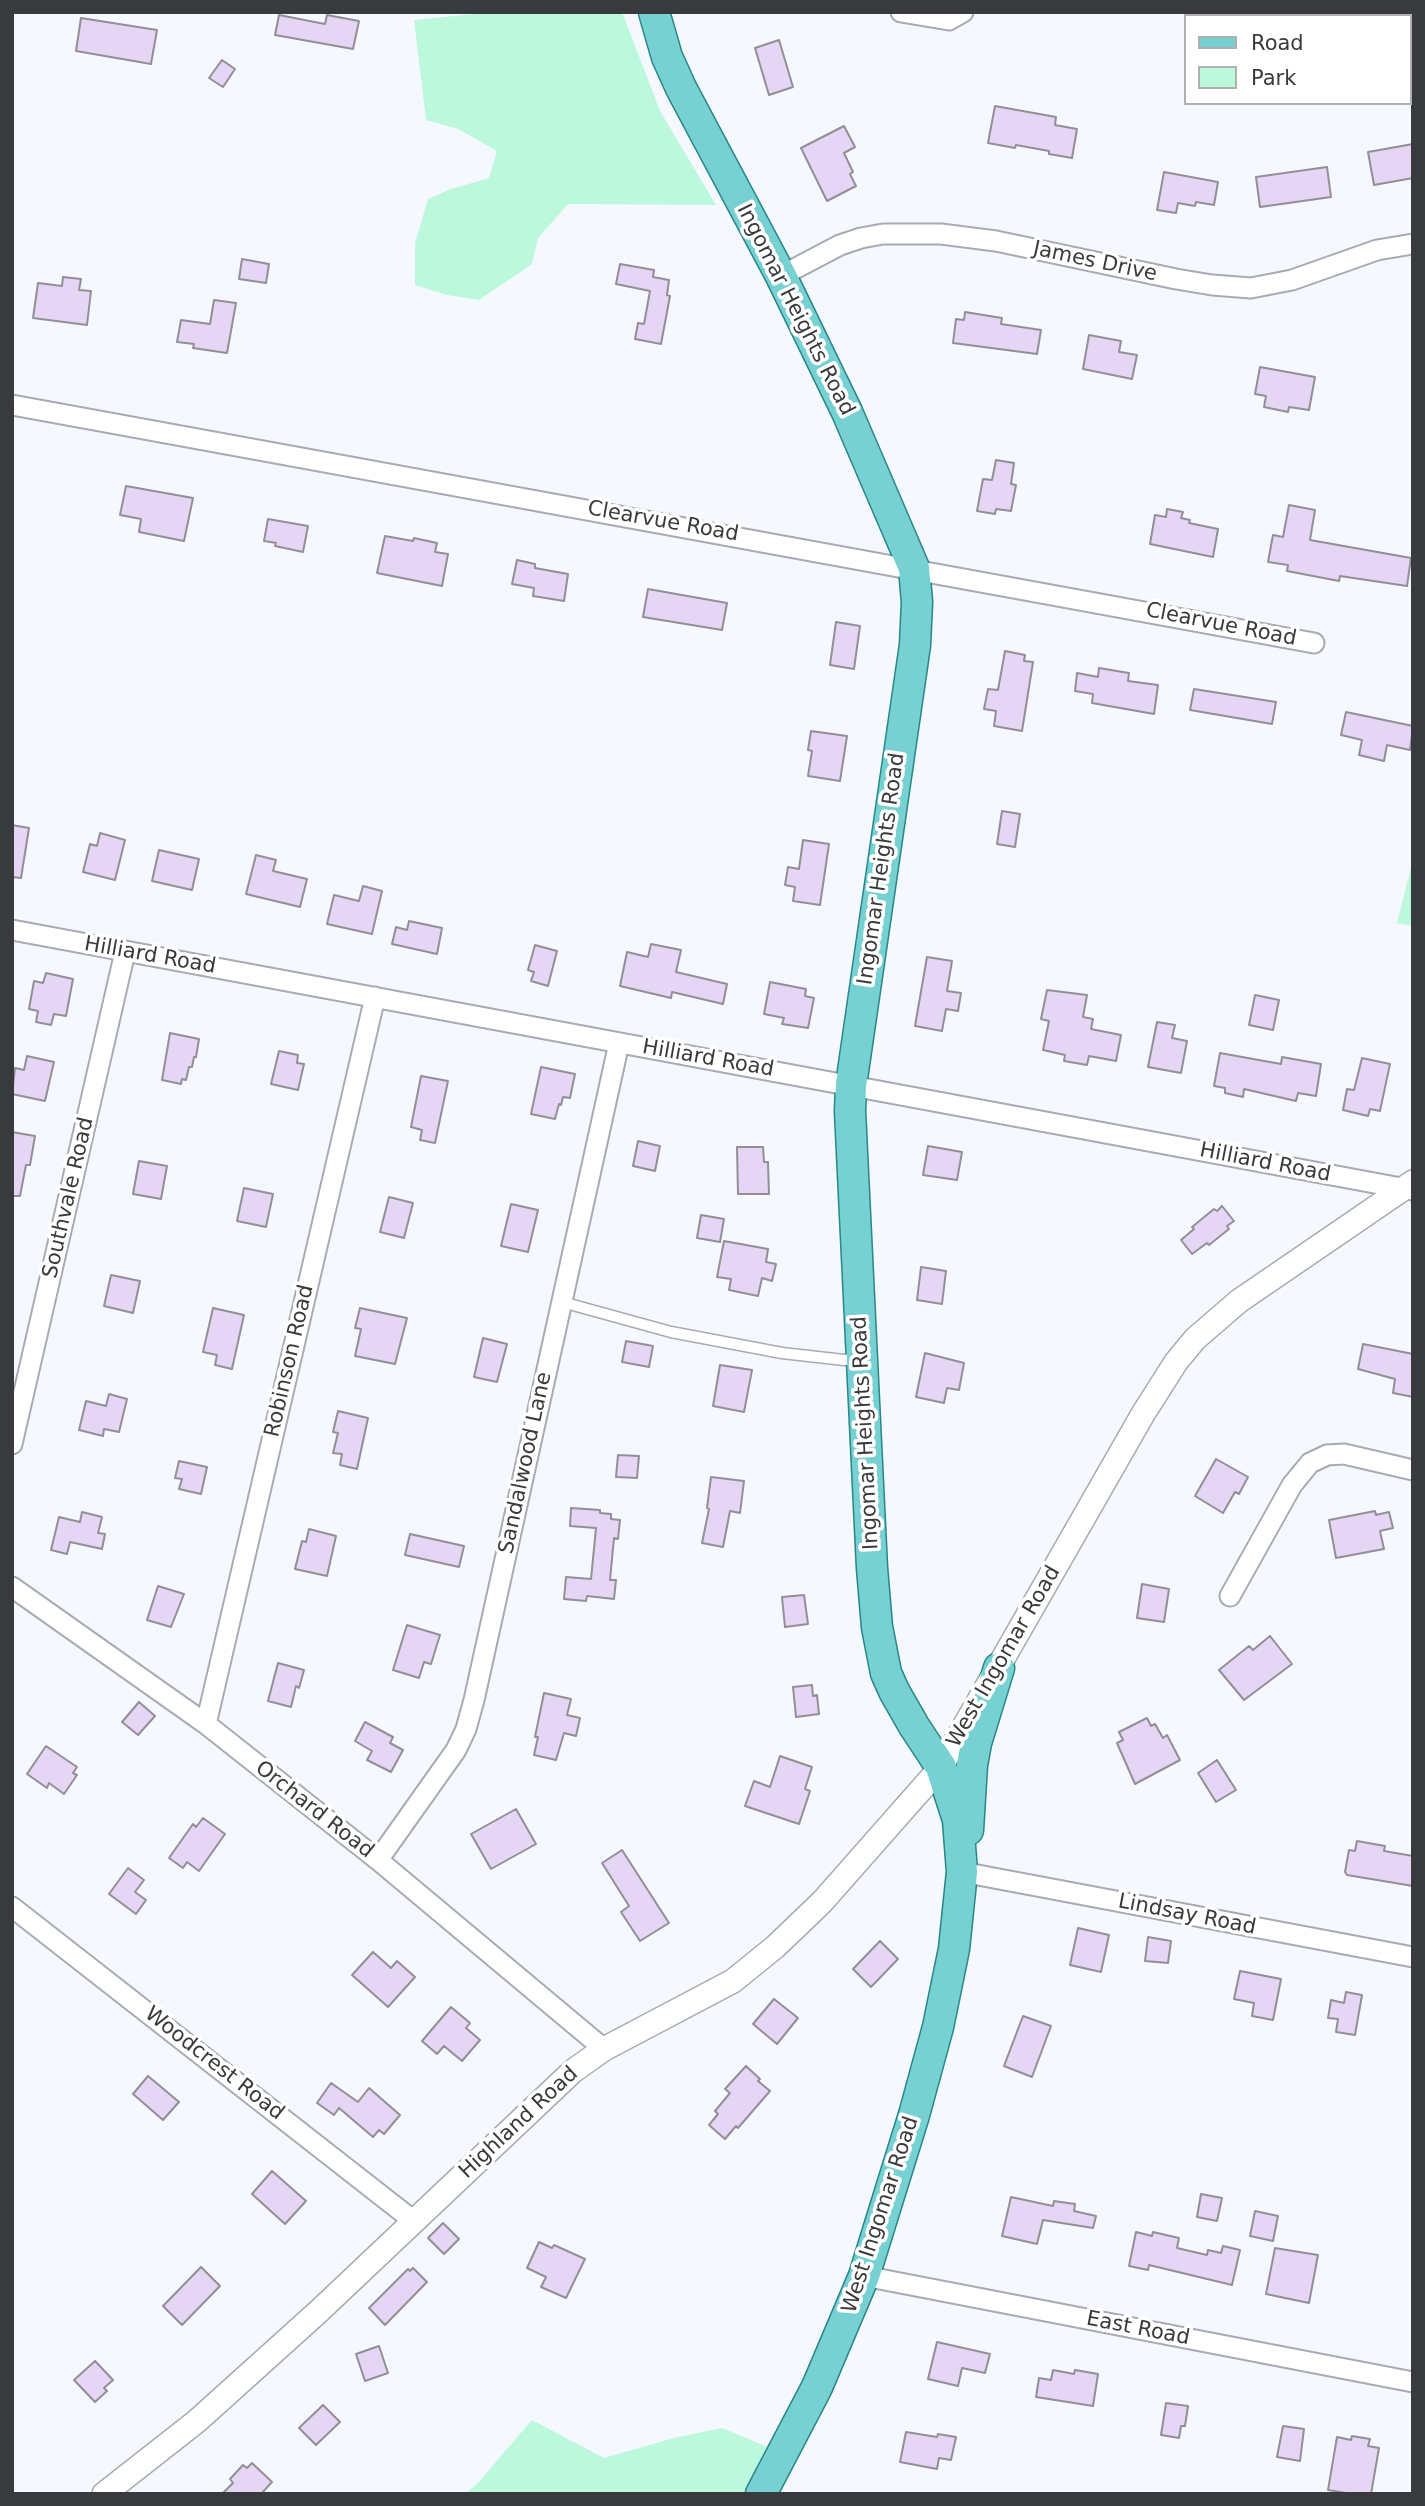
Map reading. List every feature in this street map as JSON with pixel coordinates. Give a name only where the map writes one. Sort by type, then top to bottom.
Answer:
[{"type":"main road","name":"Ingomar Heights Road","points":[[654,12],[667,57],[681,88],[781,276],[847,412],[914,568],[917,603],[915,645],[851,1085],[851,1144],[872,1568],[881,1652],[886,1672],[901,1706],[941,1767]]},
{"type":"main road","points":[[962,1872],[970,1820],[972,1765],[999,1668]]},
{"type":"main road","name":"West Ingomar Road","points":[[761,2494],[826,2367],[864,2276],[938,2027],[954,1949],[962,1872],[958,1820],[941,1767]]},
{"type":"street","points":[[901,12],[949,20],[963,12]]},
{"type":"street","name":"James Drive","points":[[781,276],[840,246],[883,234],[941,234],[996,241],[1176,279],[1251,288],[1292,280],[1377,250],[1413,244]]},
{"type":"street","name":"Clearvue Road","points":[[12,405],[1314,643]]},
{"type":"street","name":"Hilliard Road","points":[[12,930],[1409,1187]]},
{"type":"street","name":"Southvale Road","points":[[12,1444],[125,952]]},
{"type":"street","name":"Robinson Road","points":[[206,1724],[375,997]]},
{"type":"street","name":"Sandalwood Lane","points":[[378,1860],[456,1749],[466,1729],[619,1043]]},
{"type":"street","name":"West Ingomar Road","points":[[941,1767],[1161,1384],[1195,1339],[1277,1273],[1409,1187]]},
{"type":"street","points":[[1230,1596],[1292,1485],[1310,1463],[1327,1455],[1345,1454],[1413,1471]]},
{"type":"street","name":"Orchard Road","points":[[12,1587],[206,1724],[378,1860],[604,2049]]},
{"type":"street","name":"Highland Road","points":[[104,2494],[197,2421],[415,2222],[573,2071],[604,2049],[733,1981],[755,1965],[822,1902],[941,1767]]},
{"type":"street","name":"Lindsay Road","points":[[962,1872],[1413,1957]]},
{"type":"street","name":"Woodcrest Road","points":[[12,1906],[415,2222]]},
{"type":"street","name":"East Road","points":[[864,2276],[1413,2382]]},
{"type":"lane","points":[[562,1302],[671,1332],[757,1348],[844,1360],[863,1357]]},
{"type":"green space","points":[[494,12],[622,12],[660,111],[716,205],[568,204],[538,238],[532,264],[479,300],[447,295],[415,285],[415,243],[428,199],[489,178],[497,151],[458,129],[426,120],[414,20]]},
{"type":"green space","points":[[1413,860],[1413,926],[1397,923]]},
{"type":"green space","points":[[532,2420],[604,2458],[674,2438],[722,2428],[782,2453],[761,2494],[464,2494],[476,2485]]},
{"type":"building","points":[[279,15],[325,24],[327,15],[359,21],[353,49],[275,35]]},
{"type":"building","points":[[81,18],[157,30],[151,64],[76,51]]},
{"type":"building","points":[[779,40],[793,87],[769,95],[755,48]]},
{"type":"building","points":[[222,60],[235,69],[223,87],[209,78]]},
{"type":"building","points":[[995,106],[1056,117],[1055,125],[1077,129],[1072,158],[1016,145],[1015,148],[988,143]]},
{"type":"building","points":[[844,126],[855,147],[844,153],[856,186],[827,201],[801,148]]},
{"type":"building","points":[[1413,144],[1413,178],[1374,185],[1368,152]]},
{"type":"building","points":[[1327,167],[1331,197],[1260,207],[1256,177]]},
{"type":"building","points":[[1164,172],[1218,182],[1214,205],[1178,203],[1176,213],[1157,210]]},
{"type":"building","points":[[242,259],[269,264],[266,283],[239,279]]},
{"type":"building","points":[[620,264],[654,270],[653,277],[669,280],[667,295],[670,296],[661,344],[635,339],[638,323],[644,324],[650,291],[616,284]]},
{"type":"building","points":[[63,277],[81,279],[79,290],[91,291],[87,325],[33,318],[38,283],[62,286]]},
{"type":"building","points":[[214,300],[236,303],[227,353],[193,348],[194,344],[177,342],[181,320],[210,324]]},
{"type":"building","points":[[965,312],[1002,318],[1001,324],[1041,330],[1037,354],[953,343],[956,319],[964,320]]},
{"type":"building","points":[[1089,335],[1121,341],[1119,352],[1137,355],[1132,379],[1083,369]]},
{"type":"building","points":[[1260,367],[1315,377],[1309,410],[1289,407],[1288,412],[1264,407],[1266,396],[1255,394]]},
{"type":"building","points":[[996,460],[1014,463],[1011,484],[1016,485],[1011,511],[996,509],[995,514],[977,511],[983,479],[992,480]]},
{"type":"building","points":[[126,486],[193,498],[184,541],[139,532],[141,519],[120,515]]},
{"type":"building","points":[[1289,505],[1315,510],[1310,540],[1411,558],[1407,586],[1340,576],[1339,581],[1287,571],[1288,565],[1268,562],[1273,535],[1283,537]]},
{"type":"building","points":[[1167,509],[1183,512],[1181,518],[1190,520],[1189,523],[1218,529],[1213,557],[1150,544],[1155,515],[1166,517]]},
{"type":"building","points":[[268,519],[308,526],[303,552],[264,541]]},
{"type":"building","points":[[385,536],[437,543],[435,552],[448,554],[442,586],[377,573]]},
{"type":"building","points":[[517,560],[535,564],[535,568],[568,574],[564,601],[533,596],[534,588],[512,584]]},
{"type":"building","points":[[648,589],[727,603],[722,630],[643,617]]},
{"type":"building","points":[[836,622],[860,626],[854,669],[830,665]]},
{"type":"building","points":[[1005,651],[1025,655],[1024,661],[1033,662],[1022,731],[994,726],[996,711],[984,709],[988,689],[998,690]]},
{"type":"building","points":[[1099,668],[1129,673],[1128,681],[1158,685],[1154,714],[1092,703],[1093,694],[1075,691],[1077,673],[1098,677]]},
{"type":"building","points":[[1194,689],[1276,702],[1272,724],[1190,710]]},
{"type":"building","points":[[1346,712],[1413,726],[1410,750],[1387,745],[1384,761],[1359,755],[1362,740],[1341,735]]},
{"type":"building","points":[[811,731],[847,736],[840,781],[808,776],[812,751],[808,750]]},
{"type":"building","points":[[1002,811],[1020,814],[1015,847],[997,844]]},
{"type":"building","points":[[12,825],[29,828],[21,878],[12,877]]},
{"type":"building","points":[[100,833],[125,840],[115,880],[83,872],[90,844],[97,846]]},
{"type":"building","points":[[803,840],[829,844],[820,905],[793,901],[795,887],[785,885],[788,867],[799,869]]},
{"type":"building","points":[[159,850],[199,859],[192,890],[152,881]]},
{"type":"building","points":[[256,855],[276,860],[273,871],[307,879],[300,907],[246,894]]},
{"type":"building","points":[[363,886],[382,891],[372,934],[327,924],[334,895],[359,901]]},
{"type":"building","points":[[409,921],[442,928],[437,954],[392,944],[396,927],[407,930]]},
{"type":"building","points":[[651,944],[681,950],[676,972],[727,984],[723,1004],[672,992],[671,998],[620,986],[627,952],[648,957]]},
{"type":"building","points":[[535,945],[557,951],[548,986],[531,981],[534,972],[528,970]]},
{"type":"building","points":[[927,957],[952,961],[947,991],[961,993],[958,1011],[946,1009],[942,1031],[915,1026]]},
{"type":"building","points":[[46,973],[73,979],[66,1016],[54,1014],[51,1025],[36,1022],[38,1011],[29,1009],[34,981],[43,983]]},
{"type":"building","points":[[770,982],[806,989],[805,996],[814,998],[808,1028],[782,1024],[784,1018],[764,1014]]},
{"type":"building","points":[[1047,990],[1087,995],[1083,1017],[1093,1019],[1091,1029],[1121,1035],[1116,1061],[1089,1056],[1087,1065],[1064,1061],[1065,1055],[1043,1050],[1049,1021],[1041,1019]]},
{"type":"building","points":[[1255,995],[1279,1000],[1273,1030],[1249,1025]]},
{"type":"building","points":[[1157,1022],[1175,1025],[1172,1038],[1187,1041],[1181,1073],[1148,1067]]},
{"type":"building","points":[[170,1033],[199,1039],[192,1067],[189,1067],[186,1080],[182,1079],[181,1084],[162,1080]]},
{"type":"building","points":[[279,1051],[298,1055],[297,1063],[304,1064],[298,1090],[271,1084]]},
{"type":"building","points":[[1220,1053],[1281,1064],[1282,1057],[1321,1064],[1316,1096],[1298,1093],[1296,1101],[1244,1089],[1243,1097],[1225,1093],[1225,1088],[1214,1086]]},
{"type":"building","points":[[27,1056],[54,1062],[45,1101],[12,1094],[15,1068],[24,1070]]},
{"type":"building","points":[[1362,1058],[1390,1064],[1380,1111],[1370,1109],[1368,1116],[1343,1110],[1347,1089],[1354,1090]]},
{"type":"building","points":[[541,1067],[575,1074],[570,1098],[563,1097],[555,1119],[531,1114]]},
{"type":"building","points":[[421,1076],[448,1081],[435,1143],[420,1140],[422,1130],[411,1127]]},
{"type":"building","points":[[12,1132],[35,1136],[30,1165],[26,1165],[20,1196],[12,1196]]},
{"type":"building","points":[[638,1141],[660,1146],[655,1171],[633,1166]]},
{"type":"building","points":[[928,1146],[962,1152],[957,1180],[923,1175]]},
{"type":"building","points":[[737,1147],[763,1147],[764,1162],[768,1162],[769,1194],[738,1194]]},
{"type":"building","points":[[139,1161],[167,1166],[161,1199],[133,1194]]},
{"type":"building","points":[[244,1188],[273,1194],[266,1227],[237,1221]]},
{"type":"building","points":[[389,1197],[413,1203],[404,1238],[380,1232]]},
{"type":"building","points":[[511,1204],[538,1210],[528,1252],[501,1246]]},
{"type":"building","points":[[1222,1206],[1234,1221],[1227,1226],[1229,1229],[1192,1254],[1181,1240],[1194,1229],[1192,1227],[1214,1209],[1217,1211]]},
{"type":"building","points":[[701,1215],[724,1219],[720,1242],[697,1238]]},
{"type":"building","points":[[724,1241],[768,1249],[766,1262],[776,1264],[772,1281],[762,1278],[758,1296],[729,1290],[731,1279],[717,1277]]},
{"type":"building","points":[[921,1267],[946,1271],[942,1304],[917,1300]]},
{"type":"building","points":[[111,1275],[140,1281],[133,1313],[104,1306]]},
{"type":"building","points":[[213,1308],[244,1315],[232,1369],[215,1365],[217,1355],[203,1352]]},
{"type":"building","points":[[360,1308],[407,1318],[395,1364],[355,1356],[361,1329],[355,1328]]},
{"type":"building","points":[[483,1338],[507,1344],[497,1382],[474,1377]]},
{"type":"building","points":[[626,1341],[653,1346],[649,1367],[622,1362]]},
{"type":"building","points":[[1363,1344],[1413,1354],[1413,1397],[1393,1393],[1395,1379],[1358,1369]]},
{"type":"building","points":[[925,1353],[964,1363],[959,1390],[947,1388],[944,1403],[916,1397]]},
{"type":"building","points":[[720,1365],[752,1370],[744,1412],[713,1406]]},
{"type":"building","points":[[109,1394],[127,1399],[119,1432],[104,1429],[103,1436],[79,1430],[86,1401],[106,1406]]},
{"type":"building","points":[[338,1411],[368,1418],[357,1469],[340,1465],[342,1454],[333,1453],[338,1433],[333,1432]]},
{"type":"building","points":[[618,1455],[639,1456],[637,1478],[616,1477]]},
{"type":"building","points":[[1216,1459],[1248,1477],[1239,1494],[1235,1492],[1223,1513],[1195,1496]]},
{"type":"building","points":[[179,1461],[207,1467],[201,1494],[179,1489],[182,1479],[175,1478]]},
{"type":"building","points":[[711,1477],[744,1481],[740,1513],[730,1511],[723,1547],[702,1543],[709,1509]]},
{"type":"building","points":[[571,1508],[600,1510],[600,1513],[611,1514],[611,1519],[620,1520],[618,1539],[614,1538],[610,1580],[616,1580],[614,1599],[587,1596],[586,1601],[564,1599],[566,1577],[591,1579],[596,1528],[570,1526]]},
{"type":"building","points":[[1375,1511],[1376,1515],[1389,1512],[1393,1528],[1380,1531],[1384,1549],[1336,1558],[1329,1520]]},
{"type":"building","points":[[82,1512],[102,1517],[98,1533],[105,1534],[102,1549],[70,1542],[67,1554],[51,1550],[59,1517],[80,1522]]},
{"type":"building","points":[[309,1529],[336,1536],[327,1576],[295,1569],[302,1541],[306,1542]]},
{"type":"building","points":[[410,1534],[464,1546],[459,1567],[405,1555]]},
{"type":"building","points":[[1142,1584],[1169,1589],[1164,1622],[1137,1618]]},
{"type":"building","points":[[158,1586],[184,1594],[171,1627],[147,1620]]},
{"type":"building","points":[[804,1595],[808,1624],[785,1627],[782,1597]]},
{"type":"building","points":[[407,1625],[440,1635],[431,1664],[424,1662],[419,1678],[393,1670]]},
{"type":"building","points":[[1270,1636],[1292,1664],[1244,1700],[1219,1670],[1249,1646],[1253,1650]]},
{"type":"building","points":[[278,1663],[304,1670],[299,1688],[296,1686],[291,1707],[268,1701]]},
{"type":"building","points":[[812,1685],[813,1696],[817,1695],[819,1714],[796,1717],[793,1687]]},
{"type":"building","points":[[544,1693],[571,1699],[567,1715],[580,1718],[576,1736],[564,1733],[556,1760],[534,1755]]},
{"type":"building","points":[[139,1702],[155,1716],[138,1735],[122,1722]]},
{"type":"building","points":[[1147,1718],[1151,1726],[1155,1724],[1163,1738],[1167,1735],[1180,1760],[1135,1784],[1117,1743],[1123,1740],[1119,1732]]},
{"type":"building","points":[[365,1722],[393,1737],[390,1743],[403,1750],[391,1772],[367,1760],[372,1751],[355,1741]]},
{"type":"building","points":[[46,1746],[77,1767],[73,1773],[77,1775],[64,1794],[49,1783],[47,1788],[27,1774]]},
{"type":"building","points":[[780,1756],[812,1767],[805,1789],[810,1791],[799,1824],[745,1806],[754,1781],[770,1787]]},
{"type":"building","points":[[1217,1760],[1236,1790],[1216,1802],[1198,1773]]},
{"type":"building","points":[[516,1809],[536,1844],[491,1869],[471,1834]]},
{"type":"building","points":[[203,1818],[225,1834],[199,1871],[187,1862],[183,1868],[169,1858],[193,1824],[196,1827]]},
{"type":"building","points":[[1357,1841],[1385,1846],[1384,1851],[1413,1856],[1413,1886],[1347,1875],[1345,1872],[1349,1850],[1355,1851]]},
{"type":"building","points":[[622,1850],[669,1923],[640,1941],[621,1912],[629,1906],[602,1863]]},
{"type":"building","points":[[128,1868],[144,1880],[135,1892],[146,1900],[136,1914],[109,1894]]},
{"type":"building","points":[[1078,1928],[1109,1935],[1101,1972],[1070,1965]]},
{"type":"building","points":[[1148,1937],[1171,1941],[1168,1963],[1145,1961]]},
{"type":"building","points":[[880,1941],[898,1959],[871,1987],[853,1969]]},
{"type":"building","points":[[373,1952],[391,1968],[397,1961],[415,1977],[388,2007],[352,1975]]},
{"type":"building","points":[[1240,1971],[1281,1979],[1273,2020],[1252,2016],[1254,2003],[1234,1999]]},
{"type":"building","points":[[1346,1992],[1362,1995],[1355,2035],[1336,2032],[1338,2019],[1328,2018],[1331,2000],[1344,2003]]},
{"type":"building","points":[[774,1999],[798,2018],[777,2044],[753,2024]]},
{"type":"building","points":[[451,2007],[470,2023],[466,2028],[480,2040],[462,2061],[444,2046],[437,2054],[422,2041]]},
{"type":"building","points":[[1023,2016],[1051,2026],[1032,2077],[1004,2066]]},
{"type":"building","points":[[746,2066],[770,2091],[725,2139],[709,2125],[718,2114],[715,2111],[730,2093],[725,2089]]},
{"type":"building","points":[[148,2076],[179,2102],[163,2120],[133,2094]]},
{"type":"building","points":[[331,2083],[358,2102],[369,2088],[400,2115],[384,2134],[379,2130],[373,2137],[339,2108],[334,2115],[317,2103]]},
{"type":"building","points":[[272,2171],[306,2201],[285,2224],[252,2194]]},
{"type":"building","points":[[1201,2194],[1222,2198],[1217,2221],[1197,2217]]},
{"type":"building","points":[[1011,2197],[1053,2206],[1054,2201],[1075,2204],[1074,2211],[1096,2216],[1093,2228],[1043,2220],[1037,2244],[1002,2236]]},
{"type":"building","points":[[1255,2211],[1278,2216],[1273,2241],[1250,2236]]},
{"type":"building","points":[[443,2223],[459,2239],[444,2254],[428,2238]]},
{"type":"building","points":[[1136,2232],[1152,2236],[1153,2232],[1179,2238],[1177,2248],[1207,2255],[1208,2250],[1221,2253],[1223,2246],[1240,2250],[1232,2285],[1149,2265],[1148,2270],[1129,2266]]},
{"type":"building","points":[[539,2242],[552,2248],[554,2245],[585,2259],[566,2298],[541,2287],[546,2277],[527,2268]]},
{"type":"building","points":[[1275,2248],[1318,2255],[1309,2303],[1266,2294]]},
{"type":"building","points":[[201,2267],[220,2286],[182,2325],[163,2306]]},
{"type":"building","points":[[413,2268],[427,2282],[385,2325],[369,2308],[408,2269],[410,2271]]},
{"type":"building","points":[[937,2342],[990,2354],[985,2373],[962,2368],[958,2386],[928,2379]]},
{"type":"building","points":[[379,2346],[388,2373],[365,2381],[356,2354]]},
{"type":"building","points":[[95,2361],[113,2380],[104,2388],[107,2391],[95,2402],[74,2380]]},
{"type":"building","points":[[1053,2370],[1074,2374],[1075,2370],[1098,2374],[1093,2406],[1036,2397],[1039,2378],[1051,2380]]},
{"type":"building","points":[[1166,2403],[1188,2406],[1185,2426],[1181,2426],[1179,2438],[1161,2435]]},
{"type":"building","points":[[323,2405],[340,2422],[316,2445],[299,2428]]},
{"type":"building","points":[[1283,2426],[1304,2429],[1300,2461],[1277,2457]]},
{"type":"building","points":[[906,2432],[956,2437],[951,2460],[939,2458],[937,2469],[900,2462]]},
{"type":"building","points":[[1352,2436],[1370,2439],[1368,2446],[1379,2448],[1371,2494],[1328,2490],[1337,2437],[1351,2440]]},
{"type":"building","points":[[252,2463],[272,2482],[261,2494],[222,2494],[233,2483],[230,2479],[243,2465],[247,2468]]}]
